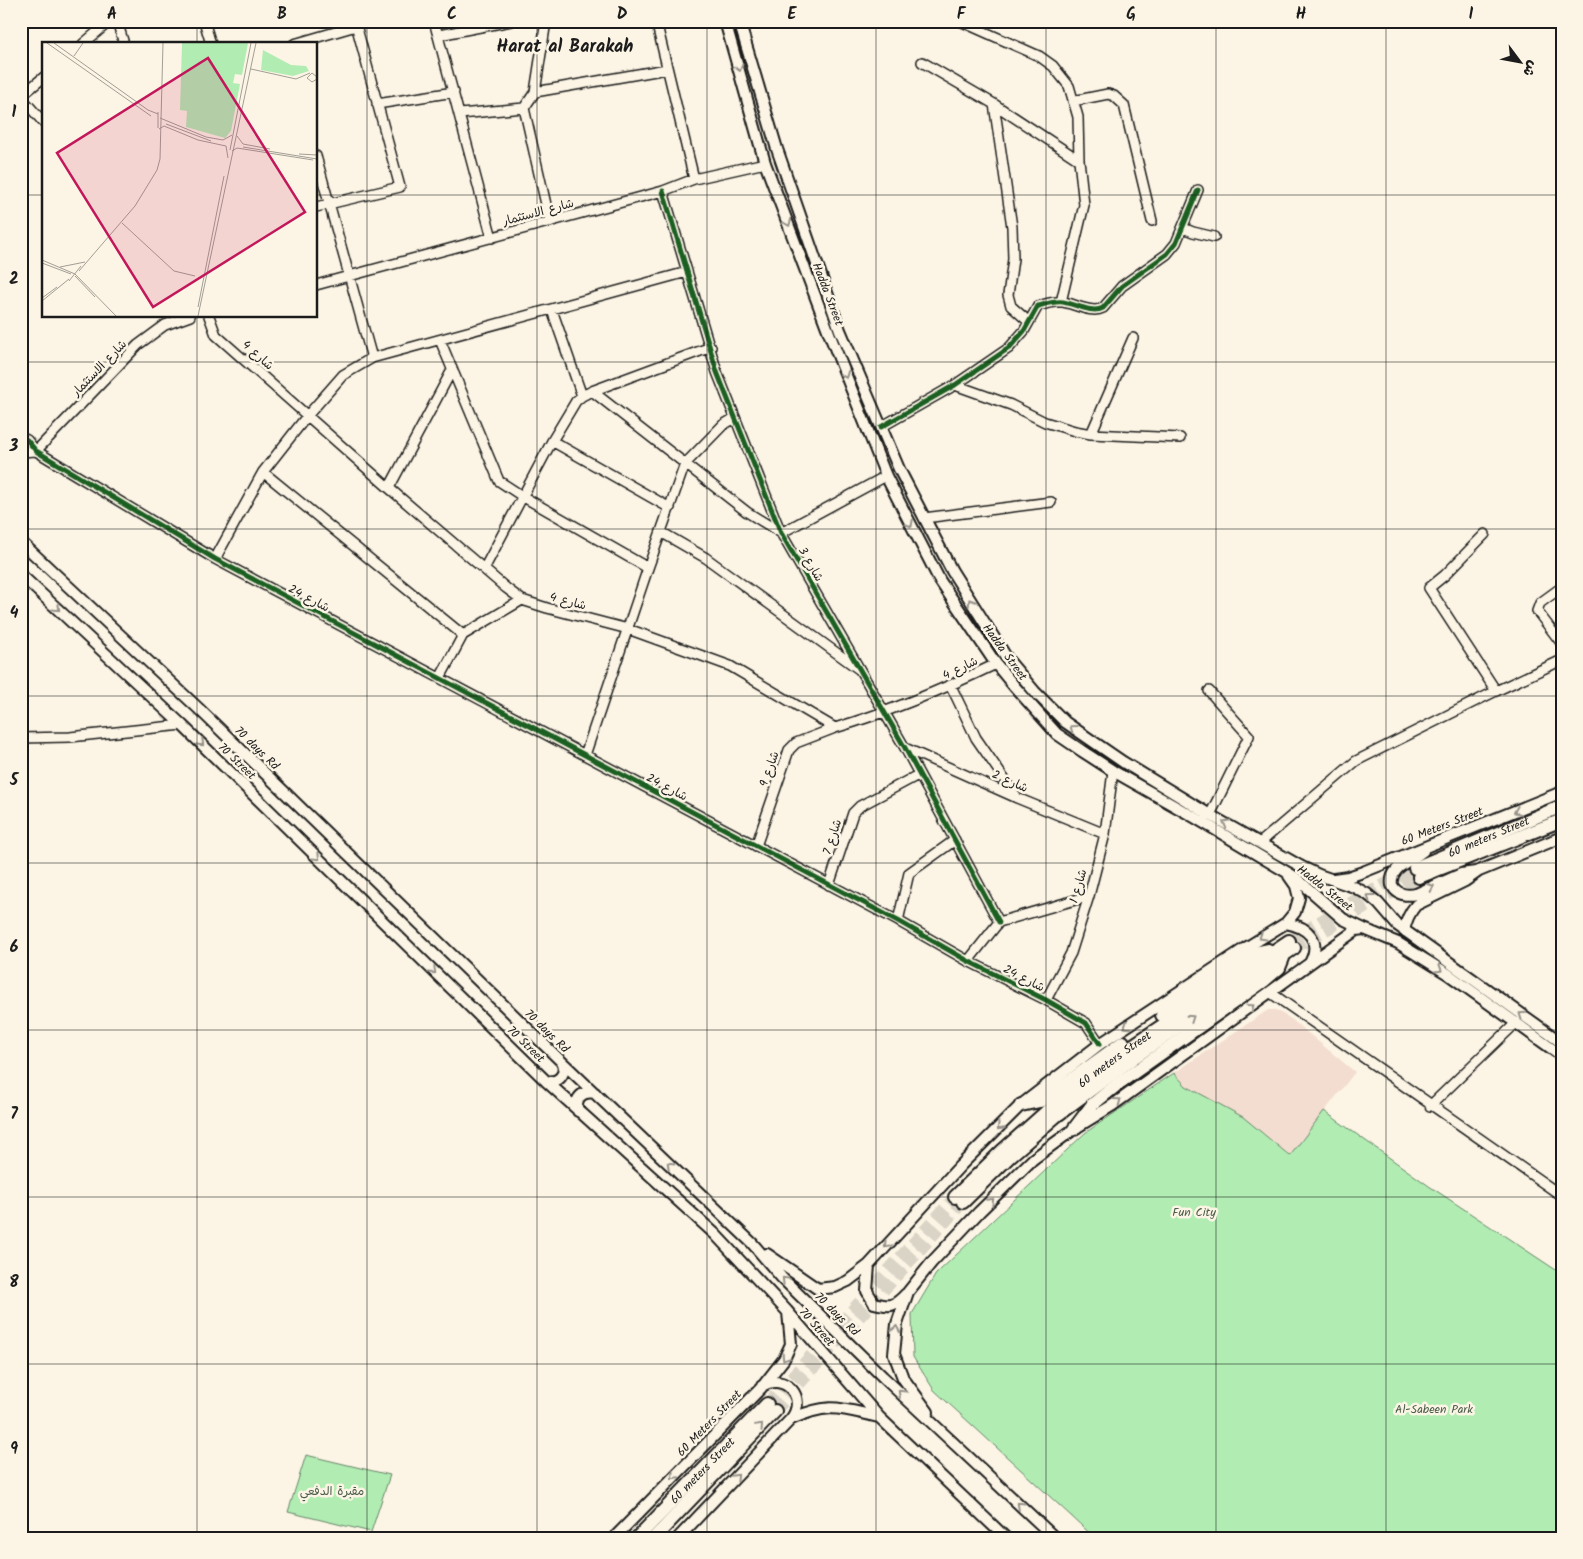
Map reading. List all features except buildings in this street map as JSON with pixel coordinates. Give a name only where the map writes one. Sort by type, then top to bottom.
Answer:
[{"type":"highway","name":"60 meters Street","points":[[1562,806],[1417,873],[1562,820]]},
{"type":"highway","name":"60 meters Street","points":[[959,1199],[1056,1116],[1286,948]]},
{"type":"highway","points":[[1021,1105],[1040,1101],[1050,1095],[1084,1069],[1254,953],[1286,948],[1279,968],[1265,980],[1119,1083],[1093,1104],[1074,1129]]},
{"type":"highway","name":"60 meters Street","points":[[637,1538],[771,1407],[654,1538]]},
{"type":"main road","name":"Hadda Street","points":[[725,21],[765,163],[831,338],[886,476],[940,581],[996,664],[1057,734],[1113,771],[1287,873],[1306,886],[1343,919],[1398,943],[1448,974],[1562,1056]]},
{"type":"main road","name":"Hadda Street","points":[[739,21],[777,150],[840,330],[899,469],[952,571],[1008,660],[1035,692],[1065,722],[1088,738],[1123,762],[1210,815],[1261,842],[1302,867],[1367,894],[1378,903],[1397,925],[1562,1043]]},
{"type":"main road","name":"70 days Rd","points":[[21,542],[199,709],[562,1063],[752,1243],[789,1285],[1055,1538]]},
{"type":"main road","name":"70 Street","points":[[21,575],[182,725],[546,1081],[630,1155],[714,1234],[788,1311],[878,1417],[1006,1538]]},
{"type":"main road","points":[[1082,751],[1088,738]]},
{"type":"main road","name":"60 Meters Street","points":[[1331,879],[1348,877],[1410,852],[1428,847],[1562,792]]},
{"type":"main road","points":[[1404,930],[1406,919],[1416,905],[1465,881],[1480,871],[1562,838]]},
{"type":"main road","points":[[1428,847],[1396,869],[1392,874],[1392,885],[1398,893],[1416,894],[1461,874],[1480,871]]},
{"type":"main road","points":[[752,1243],[818,1289],[835,1287],[848,1281],[869,1264],[960,1166],[1021,1105],[1100,1044],[1286,923],[1295,912],[1299,898],[1296,886],[1287,873]]},
{"type":"main road","points":[[1286,923],[1305,928],[1312,936],[1315,946],[1310,964]]},
{"type":"main road","points":[[869,1264],[867,1291],[874,1302],[888,1306],[898,1302],[932,1262],[1009,1182],[1033,1160],[1074,1129],[1113,1105],[1356,930],[1364,929]]},
{"type":"main road","points":[[546,1081],[554,1082],[561,1078],[564,1071],[562,1063]]},
{"type":"main road","points":[[578,1111],[577,1103],[580,1096],[587,1092],[595,1093]]},
{"type":"main road","points":[[908,1292],[897,1324],[894,1354],[903,1378],[943,1433]]},
{"type":"main road","name":"60 Meters Street","points":[[614,1538],[762,1387],[784,1360],[790,1350],[791,1338],[788,1311]]},
{"type":"main road","points":[[678,1538],[795,1415],[798,1404],[792,1389],[783,1383],[777,1382],[766,1384],[762,1387]]},
{"type":"main road","points":[[791,1420],[812,1410],[825,1407],[878,1417]]},
{"type":"street","points":[[85,42],[110,21]]},
{"type":"street","points":[[117,21],[123,42]]},
{"type":"street","points":[[204,21],[210,42]]},
{"type":"street","points":[[434,21],[492,238]]},
{"type":"street","points":[[546,21],[535,92],[524,108],[550,222]]},
{"type":"street","points":[[656,21],[694,179]]},
{"type":"street","points":[[960,21],[1040,56],[1053,66],[1069,86],[1078,117],[1079,160],[1084,205],[1061,302]]},
{"type":"street","points":[[439,35],[506,22]]},
{"type":"street","points":[[300,42],[355,23],[400,186],[318,207]]},
{"type":"street","points":[[922,62],[994,104],[1079,160]]},
{"type":"street","points":[[535,92],[667,69]]},
{"type":"street","points":[[42,79],[21,97],[42,121]]},
{"type":"street","points":[[376,104],[454,92]]},
{"type":"street","points":[[1073,101],[1108,94],[1124,105],[1152,221]]},
{"type":"street","points":[[994,104],[1012,227],[1012,259],[1008,295],[1011,306],[1029,322]]},
{"type":"street","points":[[460,114],[524,108]]},
{"type":"street","points":[[318,163],[372,358]]},
{"type":"street","name":"شارع الاستثمار","points":[[318,285],[663,191],[694,179],[765,163]]},
{"type":"street","points":[[881,427],[955,385],[1009,348],[1024,331],[1038,306],[1061,302],[1100,310],[1104,308],[1122,286],[1166,254],[1176,243],[1198,190]]},
{"type":"street","name":"شارع 3","points":[[663,191],[717,372],[781,533],[905,748],[999,922]]},
{"type":"street","points":[[1183,228],[1214,237]]},
{"type":"street","points":[[215,559],[263,472],[307,416],[343,375],[372,358],[687,272]]},
{"type":"street","points":[[552,310],[582,396]]},
{"type":"street","name":"شارع الاستثمار","points":[[36,451],[138,346],[165,325],[184,318]]},
{"type":"street","name":"شارع 4","points":[[210,318],[216,335],[389,488],[522,600],[628,629],[730,666],[835,728],[885,713],[951,686],[996,664]]},
{"type":"street","points":[[1091,434],[1133,338]]},
{"type":"street","points":[[440,340],[499,481],[648,568]]},
{"type":"street","points":[[484,569],[552,441],[576,402],[582,396],[711,347]]},
{"type":"street","points":[[389,488],[452,370]]},
{"type":"street","points":[[955,385],[1011,405],[1046,422],[1091,434],[1180,438]]},
{"type":"street","points":[[592,391],[747,512],[781,533],[886,476]]},
{"type":"street","points":[[584,755],[685,464],[723,425],[734,418]]},
{"type":"street","name":"شارع 24","points":[[21,437],[27,440],[36,451],[215,559],[898,921],[968,961],[1046,1000],[1086,1023],[1100,1044]]},
{"type":"street","points":[[552,441],[670,508]]},
{"type":"street","points":[[21,452],[36,451]]},
{"type":"street","points":[[263,472],[463,635]]},
{"type":"street","points":[[924,518],[1050,502]]},
{"type":"street","points":[[661,532],[706,558],[862,672]]},
{"type":"street","points":[[1485,534],[1445,575],[1429,588],[1496,691]]},
{"type":"street","points":[[1562,587],[1540,604],[1537,611],[1562,644]]},
{"type":"street","points":[[440,678],[463,635],[522,600]]},
{"type":"street","points":[[1261,842],[1356,760],[1562,660]]},
{"type":"street","points":[[951,686],[976,738],[1018,798]]},
{"type":"street","points":[[1209,691],[1249,736],[1210,815]]},
{"type":"street","points":[[21,738],[70,737],[182,725]]},
{"type":"street","name":"شارع 9","points":[[756,846],[789,750],[796,743],[835,728]]},
{"type":"street","name":"شارع 2","points":[[905,748],[1018,798],[1106,834]]},
{"type":"street","name":"شارع 1","points":[[1046,1000],[1071,953],[1089,896],[1106,834],[1113,771]]},
{"type":"street","name":"شارع 7","points":[[829,885],[853,813],[860,806],[918,775]]},
{"type":"street","points":[[898,921],[909,873],[955,840]]},
{"type":"street","points":[[968,961],[999,922],[1089,896]]},
{"type":"street","points":[[1270,993],[1562,1196]]},
{"type":"street","points":[[1430,1106],[1517,1022]]},
{"type":"shaded area","points":[[1268,1010],[1276,1010],[1291,1019],[1355,1072],[1290,1156],[1243,1117],[1186,1086],[1174,1073]]},
{"type":"green space","name":"Al-Sabeen Park","points":[[1174,1073],[1186,1086],[1243,1117],[1290,1156],[1324,1111],[1429,1186],[1562,1274],[1562,1538],[1095,1538],[934,1390],[913,1357],[912,1314],[936,1274],[1085,1133]]},
{"type":"green space","name":"مقبرة الدفعي","points":[[306,1455],[390,1475],[371,1532],[288,1512]]},
{"type":"tunnel","points":[[1289,941],[1353,901],[1415,868]]},
{"type":"tunnel","points":[[1294,948],[1419,877]]},
{"type":"tunnel","points":[[767,1404],[955,1197]]},
{"type":"tunnel","points":[[775,1411],[963,1202]]},
{"type":"cycle path","points":[[881,427],[955,385],[1009,348],[1024,331],[1038,306],[1060,302],[1094,310],[1103,308],[1122,286],[1167,254],[1176,243],[1198,190]]},
{"type":"cycle path","points":[[663,191],[717,372],[781,533],[905,748],[999,922]]},
{"type":"cycle path","points":[[21,437],[27,440],[36,451],[215,559],[898,921],[968,961],[1046,1000],[1086,1023],[1100,1044]]},
{"type":"district","name":"Harat al Barakah","points":[[565,46]]},
{"type":"park label","name":"Fun City","points":[[1194,1212]]}]
